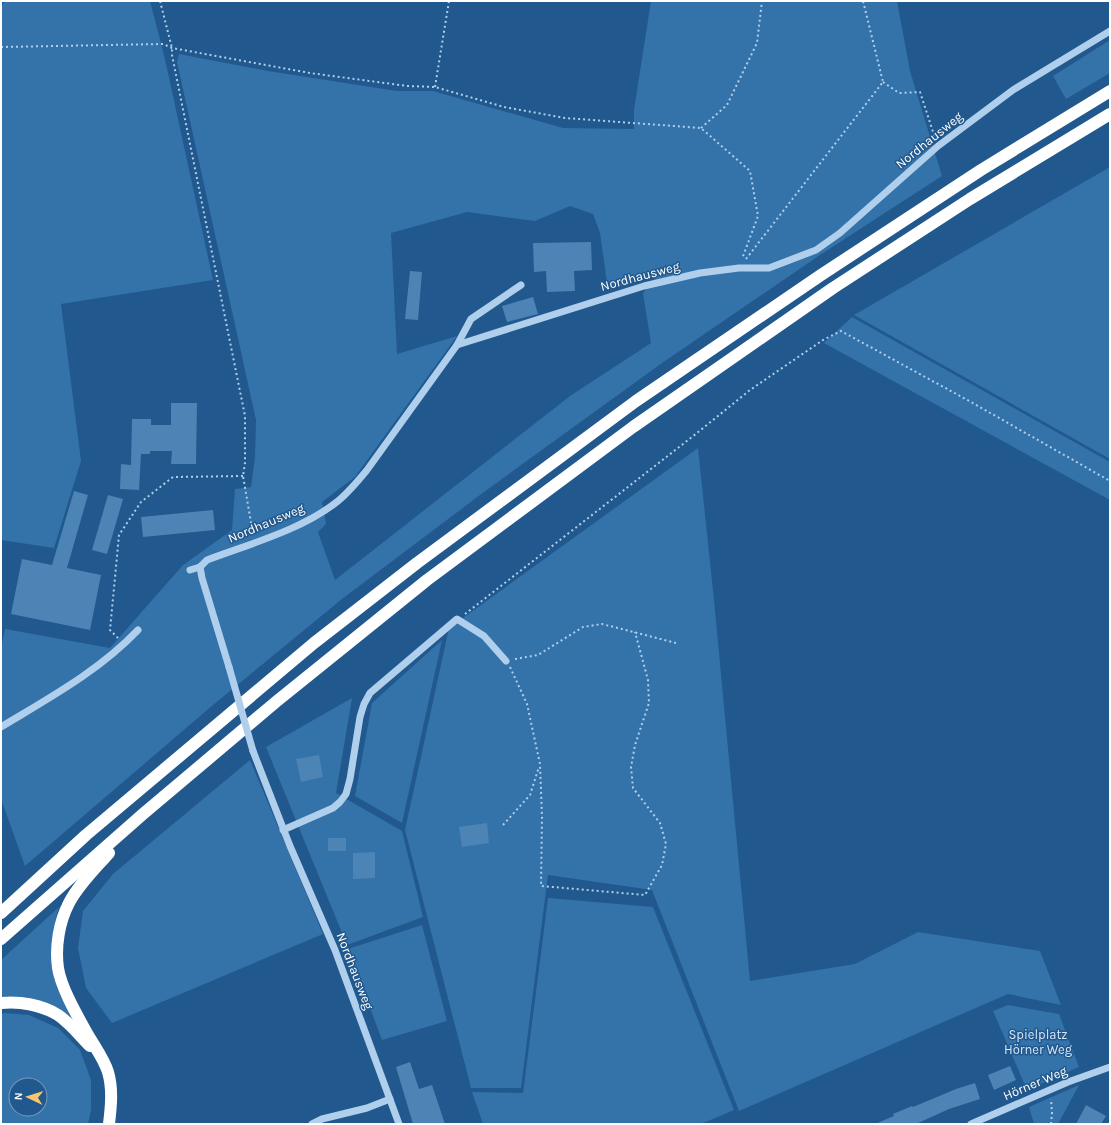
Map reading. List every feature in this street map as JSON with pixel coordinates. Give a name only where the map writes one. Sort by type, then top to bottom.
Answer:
[{"type":"highway","points":[[1,913],[92,830],[314,643],[417,563],[636,401],[821,275],[981,170],[1110,91]]},
{"type":"highway","points":[[1,940],[143,814],[277,701],[427,580],[633,427],[846,280],[970,199],[1110,114]]},
{"type":"highway","points":[[109,1124],[111,1104],[108,1072],[102,1058],[74,1010],[65,989],[58,970],[57,946],[61,924],[69,903],[83,882],[143,814]]},
{"type":"highway","points":[[1,1003],[24,1003],[49,1010],[68,1023],[102,1058]]},
{"type":"street","name":"Nordhausweg","points":[[190,570],[200,567],[207,560],[282,532],[316,515],[337,502],[355,485],[367,470],[457,345],[644,286],[700,272],[739,268],[769,268],[816,250],[840,233],[938,146],[1014,90],[1110,31]]},
{"type":"street","points":[[457,345],[471,319],[521,286]]},
{"type":"street","name":"Nordhausweg","points":[[200,567],[254,751],[283,830],[335,950],[398,1124]]},
{"type":"street","points":[[283,830],[333,808],[340,802],[346,794],[350,779],[360,717],[370,693],[457,619],[484,636],[506,660]]},
{"type":"street","points":[[1,727],[75,682],[102,663],[124,645],[138,630]]},
{"type":"street","name":"Hörner Weg","points":[[971,1124],[1050,1090],[1110,1067]]},
{"type":"street","points":[[312,1124],[322,1119],[367,1108],[390,1100]]},
{"type":"path","points":[[160,1],[172,48],[172,55],[245,416],[245,463],[243,476],[254,532],[253,543]]},
{"type":"path","points":[[435,86],[449,1]]},
{"type":"path","points":[[701,128],[727,105],[757,43],[762,1]]},
{"type":"path","points":[[862,1],[883,82],[899,93],[920,92],[938,146]]},
{"type":"path","points":[[1,47],[163,44],[172,48],[310,73],[407,86],[435,86],[504,107],[565,118],[701,128],[750,171],[758,216],[739,268]]},
{"type":"path","points":[[739,268],[883,82]]},
{"type":"path","points":[[457,619],[692,437],[750,390],[824,340],[842,330],[1110,481]]},
{"type":"path","points":[[124,645],[110,630],[119,535],[141,502],[173,477],[243,476]]},
{"type":"path","points":[[635,632],[648,680],[649,703],[635,745],[630,767],[633,788],[660,824],[666,844],[662,865],[645,895],[541,886],[542,817],[540,764],[527,704],[506,660],[538,655],[583,627],[602,624],[635,632],[676,643]]},
{"type":"path","points":[[503,825],[530,795],[540,764]]},
{"type":"path","points":[[1050,1090],[1052,1113],[1051,1124]]},
{"type":"green space","points":[[5,1],[150,1],[165,59],[213,280],[61,304],[81,461],[54,548],[1,540],[1,6]]},
{"type":"green space","points":[[651,1],[897,1],[910,71],[942,176],[820,255],[662,363],[484,492],[342,599],[213,705],[25,866],[1,799],[1,649],[5,629],[110,648],[183,565],[232,530],[235,489],[251,487],[255,457],[256,420],[177,62],[179,54],[268,71],[397,91],[433,91],[563,128],[634,129],[634,110]],"holes":[[[570,206],[593,214],[600,233],[608,290],[658,275],[643,293],[651,343],[570,396],[335,580],[318,532],[326,524],[322,502],[355,477],[457,336],[397,354],[391,233],[467,212],[535,221]]]},
{"type":"green space","points":[[1110,40],[1110,73],[1066,99],[1053,76]]},
{"type":"green space","points":[[1110,167],[1110,459],[854,315]]},
{"type":"green space","points":[[852,317],[1110,462],[1110,500],[824,343]]},
{"type":"green space","points":[[698,448],[750,981],[855,964],[918,932],[1040,951],[1061,1005],[1008,994],[739,1111],[652,890],[548,875],[521,1088],[471,1088],[405,830],[449,628]]},
{"type":"green space","points":[[442,640],[402,823],[355,796],[372,703]]},
{"type":"green space","points":[[352,698],[336,793],[402,831],[423,917],[347,945],[266,747]]},
{"type":"green space","points":[[250,760],[323,934],[112,1023],[86,988],[78,948],[83,911],[113,874]]},
{"type":"green space","points":[[548,898],[653,907],[734,1110],[701,1124],[483,1124],[472,1092],[523,1093]]},
{"type":"green space","points":[[59,907],[52,937],[52,967],[59,991],[73,1020],[38,1003],[20,997],[1,997],[1,960]]},
{"type":"green space","points":[[422,925],[447,1021],[382,1040],[348,949]]},
{"type":"green space","name":"Spielplatz Hörner Weg","points":[[1008,1005],[1059,1014],[1079,1067],[1027,1090],[993,1011]]},
{"type":"green space","points":[[1,1014],[29,1015],[58,1028],[80,1050],[91,1080],[91,1110],[88,1124],[1,1124]]},
{"type":"green space","points":[[1079,1085],[1058,1124],[1034,1124],[1029,1107]]},
{"type":"building","points":[[591,242],[592,270],[574,271],[575,291],[547,292],[546,271],[534,272],[533,243]]},
{"type":"building","points":[[410,271],[422,272],[418,320],[405,319]]},
{"type":"building","points":[[533,297],[538,314],[507,322],[502,306]]},
{"type":"building","points":[[171,403],[197,403],[196,464],[171,464],[172,451],[150,451],[150,454],[141,454],[139,490],[120,489],[121,464],[131,465],[132,419],[151,419],[151,425],[171,425]]},
{"type":"building","points":[[74,491],[88,495],[67,568],[101,575],[90,630],[11,614],[22,559],[52,565]]},
{"type":"building","points":[[108,495],[123,499],[107,554],[92,550]]},
{"type":"building","points":[[213,510],[215,530],[143,537],[141,517]]},
{"type":"building","points":[[319,755],[323,777],[301,782],[296,759]]},
{"type":"building","points":[[487,823],[489,843],[462,847],[459,827]]},
{"type":"building","points":[[328,838],[346,838],[346,851],[328,851]]},
{"type":"building","points":[[375,852],[375,878],[353,879],[353,853]]},
{"type":"building","points":[[410,1062],[419,1089],[432,1085],[445,1124],[413,1124],[396,1067]]},
{"type":"building","points":[[1010,1066],[1016,1080],[994,1090],[988,1075]]},
{"type":"building","points":[[975,1083],[980,1099],[949,1109],[916,1124],[875,1124],[912,1106],[913,1107],[956,1089]]},
{"type":"building","points":[[1086,1105],[1106,1116],[1101,1124],[1076,1124]]}]
